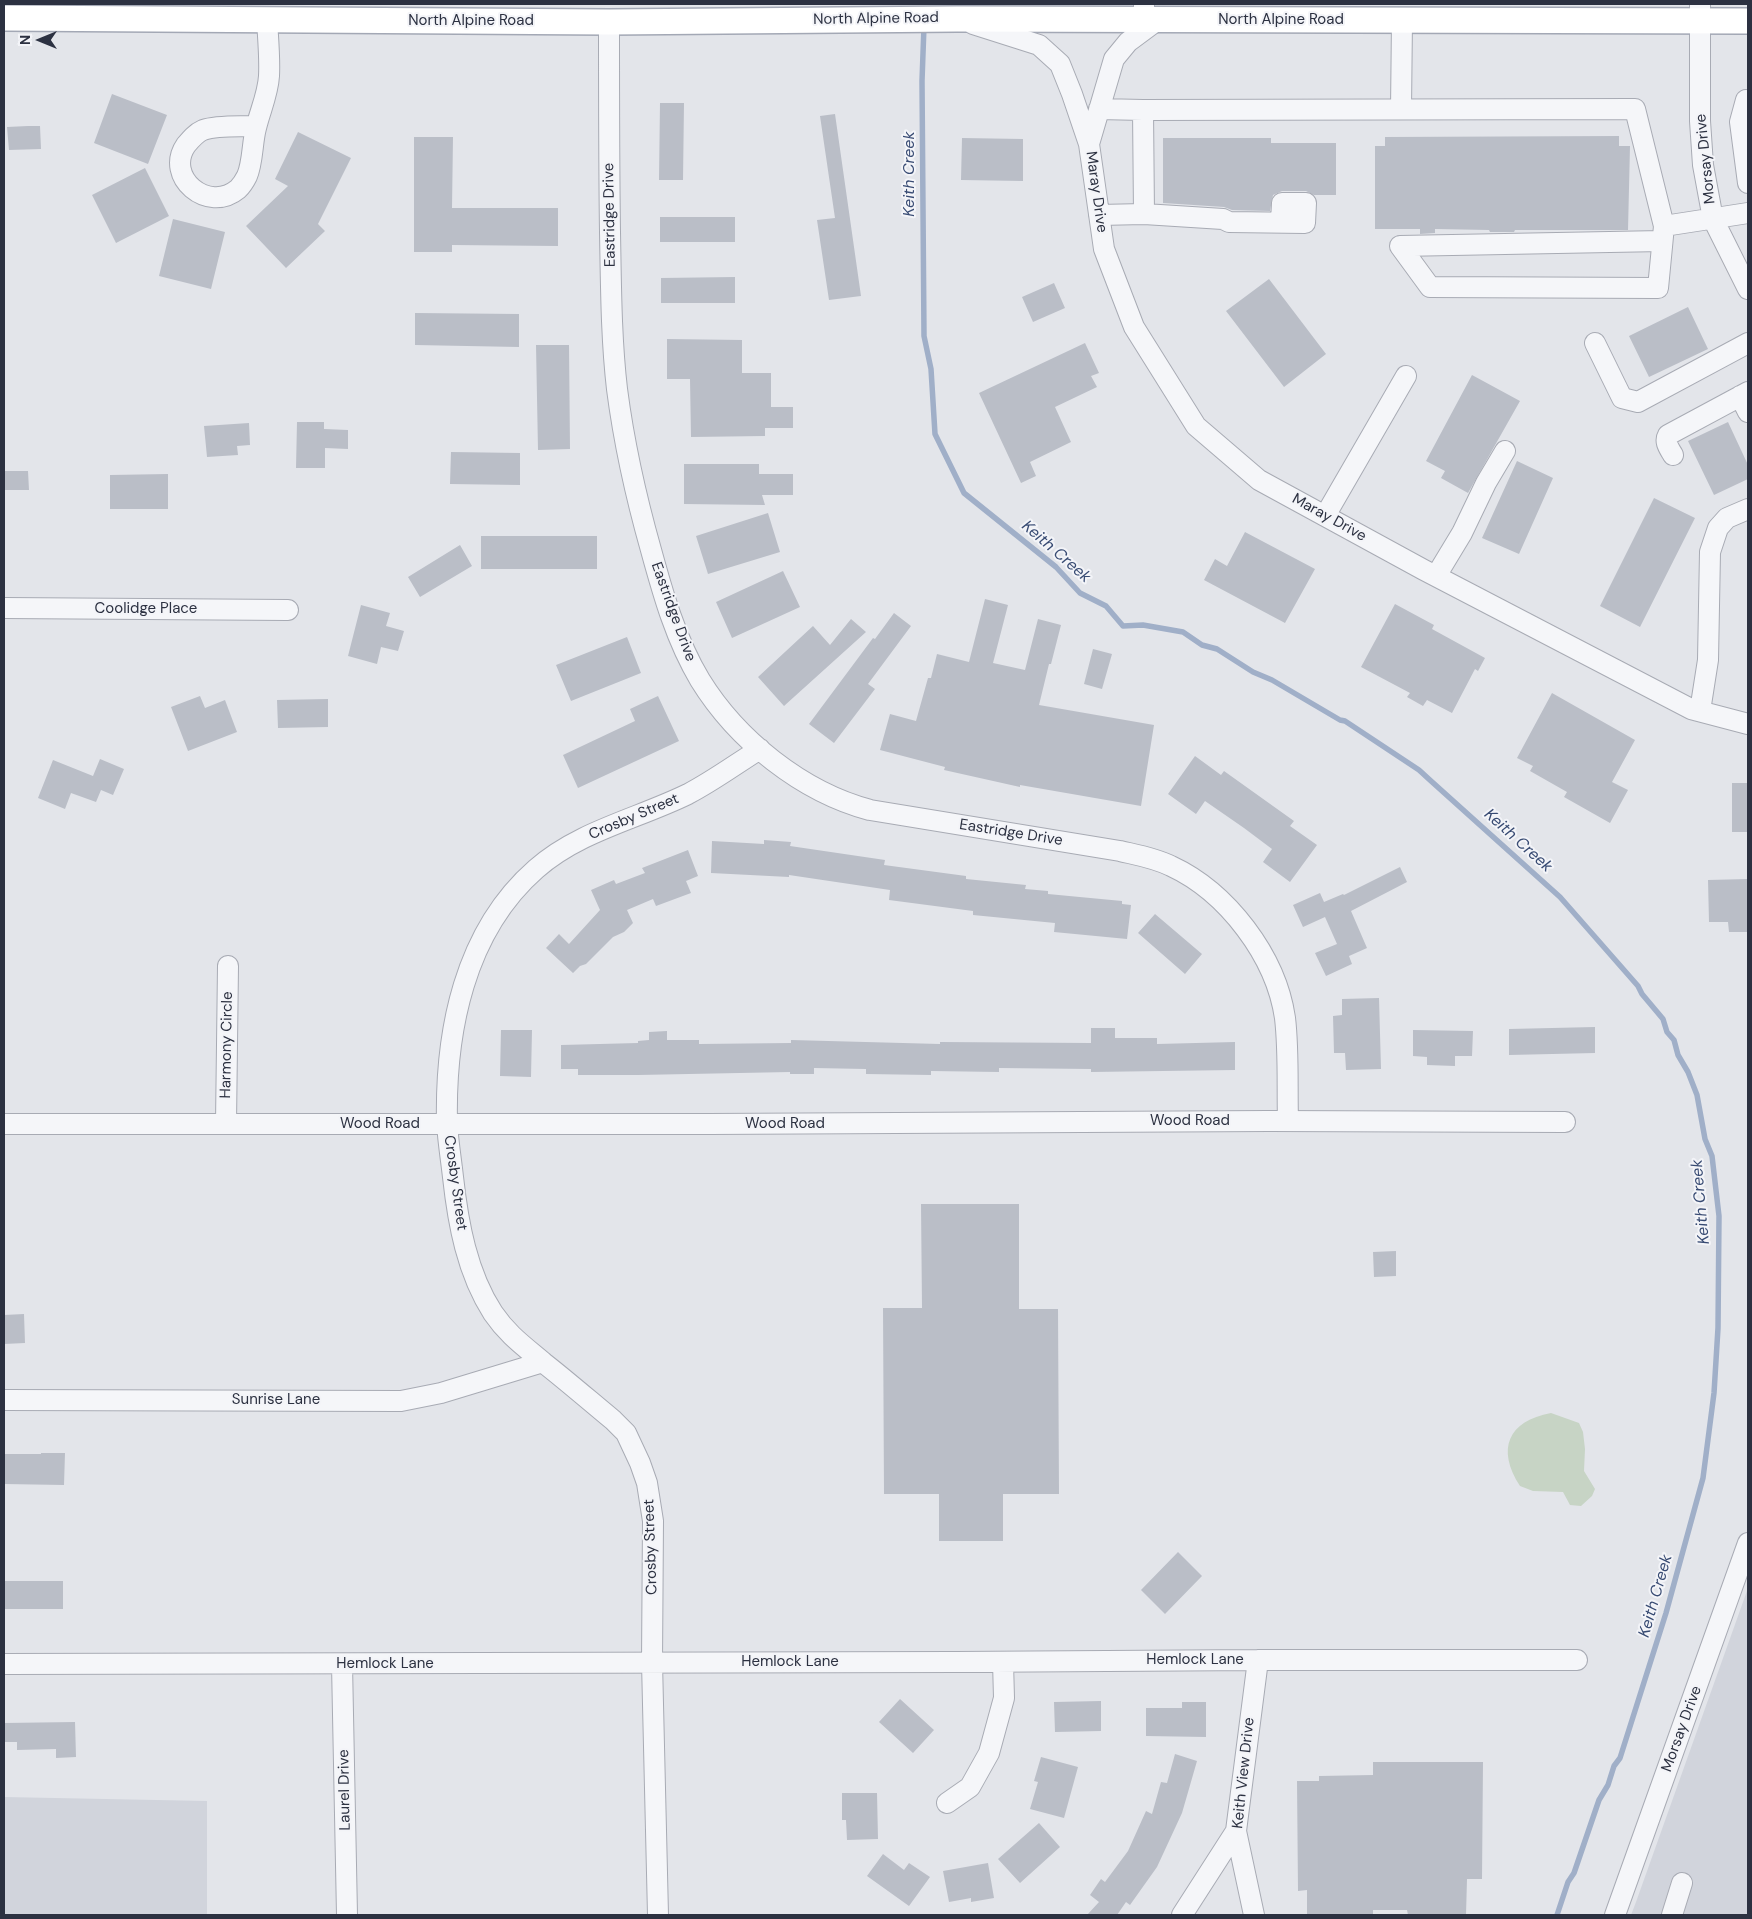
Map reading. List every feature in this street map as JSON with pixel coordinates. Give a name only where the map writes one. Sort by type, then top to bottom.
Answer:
[{"type":"main road","name":"North Alpine Road","points":[[4,18],[609,22],[957,19],[1149,14],[1396,15],[1580,12],[1700,13],[1748,21]]},
{"type":"street","name":"Morsay Drive","points":[[1700,13],[1700,121],[1704,165],[1713,219],[1748,289]]},
{"type":"street","points":[[1088,144],[1114,59],[1149,14]]},
{"type":"street","points":[[1396,15],[1401,109]]},
{"type":"street","name":"Maray Drive","points":[[957,19],[1039,45],[1060,64],[1088,144],[1104,248],[1134,327],[1196,426],[1259,480],[1436,576],[1684,705],[1748,724]]},
{"type":"street","points":[[256,126],[263,108],[269,78],[267,20]]},
{"type":"street","name":"Eastridge Drive","points":[[609,22],[611,300],[617,386],[630,470],[655,566],[667,604],[688,658],[701,681],[733,722],[760,749],[817,790],[851,805],[870,810],[1142,856],[1171,866],[1206,887],[1239,920],[1260,951],[1273,979],[1285,1018],[1288,1121]]},
{"type":"street","points":[[1746,100],[1740,122],[1748,183]]},
{"type":"street","points":[[1099,109],[1635,109],[1663,233],[1658,288],[1430,287],[1400,246],[1663,233],[1713,219],[1748,214]]},
{"type":"street","points":[[1143,110],[1144,214]]},
{"type":"street","points":[[1099,215],[1144,214],[1223,219],[1229,222],[1281,222]]},
{"type":"street","points":[[1595,343],[1622,398],[1638,402],[1748,343]]},
{"type":"street","points":[[1325,516],[1406,376]]},
{"type":"street","points":[[1673,455],[1667,444],[1666,439],[1668,435],[1746,400]]},
{"type":"street","points":[[1436,576],[1462,533],[1486,483],[1505,451]]},
{"type":"street","points":[[1700,711],[1708,660],[1710,552],[1718,528],[1727,518],[1748,509]]},
{"type":"street","name":"Coolidge Place","points":[[4,608],[288,610]]},
{"type":"street","name":"Crosby Street","points":[[658,1915],[652,1662],[653,1521],[647,1483],[626,1433],[512,1338],[488,1303],[470,1264],[457,1212],[447,1125],[450,1046],[463,988],[474,957],[487,930],[516,888],[537,868],[574,843],[687,794],[760,749]]},
{"type":"street","name":"Harmony Circle","points":[[226,1123],[228,966]]},
{"type":"street","name":"Wood Road","points":[[4,1124],[226,1123],[447,1125],[1288,1121],[1565,1122]]},
{"type":"street","name":"Sunrise Lane","points":[[4,1400],[402,1401],[441,1393],[543,1362]]},
{"type":"street","name":"Morsay Drive","points":[[1615,1915],[1748,1543]]},
{"type":"street","name":"Keith View Drive","points":[[1254,1915],[1236,1831],[1258,1660]]},
{"type":"street","name":"Hemlock Lane","points":[[4,1664],[1577,1660]]},
{"type":"street","points":[[947,1803],[970,1787],[989,1753],[1004,1698],[1003,1662]]},
{"type":"street","name":"Laurel Drive","points":[[342,1664],[347,1915]]},
{"type":"street","points":[[1182,1915],[1236,1831]]},
{"type":"street","points":[[1672,1915],[1682,1883]]},
{"type":"shaded area","points":[[1748,1588],[1748,1915],[1631,1915],[1636,1902]]},
{"type":"shaded area","points":[[4,1797],[207,1801],[207,1915],[4,1915]]},
{"type":"green space","points":[[1551,1413],[1579,1423],[1583,1432],[1585,1449],[1584,1471],[1595,1489],[1592,1496],[1581,1506],[1570,1505],[1563,1492],[1533,1491],[1520,1486],[1513,1473],[1508,1449],[1510,1439],[1516,1430],[1525,1423],[1536,1417]]},
{"type":"building","points":[[112,94],[167,115],[148,164],[94,143]]},
{"type":"building","points":[[660,103],[684,103],[683,180],[659,180]]},
{"type":"building","points":[[835,114],[861,296],[829,300],[817,220],[835,218],[820,116]]},
{"type":"building","points":[[40,126],[41,149],[9,150],[7,127]]},
{"type":"building","points":[[298,132],[351,158],[318,224],[325,231],[286,268],[246,226],[288,186],[275,179]]},
{"type":"building","points":[[1619,136],[1619,146],[1630,146],[1628,230],[1515,230],[1514,232],[1490,232],[1489,230],[1435,229],[1435,233],[1420,234],[1420,229],[1375,229],[1375,146],[1385,146],[1385,137]]},
{"type":"building","points":[[414,137],[453,137],[452,208],[558,208],[558,246],[452,245],[452,252],[414,252]]},
{"type":"building","points":[[962,138],[1023,139],[1023,181],[961,180]]},
{"type":"building","points":[[1163,138],[1271,138],[1271,143],[1336,143],[1336,195],[1314,195],[1306,191],[1282,191],[1273,195],[1270,211],[1232,210],[1224,207],[1163,203]]},
{"type":"building","points":[[145,168],[169,216],[116,243],[92,195]]},
{"type":"building","points":[[660,217],[735,217],[735,242],[660,242]]},
{"type":"building","points":[[173,219],[225,232],[211,289],[159,276]]},
{"type":"building","points":[[735,277],[735,303],[661,303],[661,278]]},
{"type":"building","points":[[1269,279],[1326,354],[1284,387],[1226,311]]},
{"type":"building","points":[[1054,283],[1065,308],[1033,322],[1022,297]]},
{"type":"building","points":[[1688,307],[1708,349],[1649,377],[1629,336]]},
{"type":"building","points":[[415,313],[519,314],[519,347],[415,345]]},
{"type":"building","points":[[667,339],[742,340],[742,373],[771,373],[771,407],[793,407],[793,428],[765,428],[765,436],[691,437],[690,379],[667,379]]},
{"type":"building","points":[[1085,343],[1099,373],[1091,376],[1097,387],[1055,407],[1071,442],[1030,462],[1036,476],[1021,483],[979,393]]},
{"type":"building","points":[[536,345],[569,345],[570,449],[538,450]]},
{"type":"building","points":[[1472,375],[1520,401],[1468,493],[1441,478],[1445,471],[1426,461]]},
{"type":"building","points":[[297,422],[324,422],[324,429],[348,430],[348,449],[325,448],[325,468],[296,468]]},
{"type":"building","points":[[1728,422],[1748,465],[1748,479],[1714,495],[1688,441]]},
{"type":"building","points":[[249,423],[250,445],[237,446],[238,455],[207,457],[204,426]]},
{"type":"building","points":[[451,452],[520,453],[520,485],[450,484]]},
{"type":"building","points":[[1517,461],[1553,478],[1519,554],[1482,538]]},
{"type":"building","points":[[684,464],[759,464],[759,474],[793,474],[793,495],[762,495],[765,505],[684,504]]},
{"type":"building","points":[[4,471],[28,471],[29,490],[4,490]]},
{"type":"building","points":[[168,474],[168,509],[110,509],[110,475]]},
{"type":"building","points":[[1654,498],[1695,518],[1640,627],[1600,606]]},
{"type":"building","points":[[768,513],[780,552],[708,574],[696,536]]},
{"type":"building","points":[[1245,532],[1315,569],[1285,623],[1204,580],[1215,559],[1227,566]]},
{"type":"building","points":[[481,536],[597,536],[597,569],[481,569]]},
{"type":"building","points":[[460,545],[472,566],[420,597],[408,577]]},
{"type":"building","points":[[783,571],[800,607],[732,638],[716,602]]},
{"type":"building","points":[[985,599],[1008,605],[993,663],[1025,670],[1038,619],[1061,625],[1039,705],[1154,725],[1141,806],[1020,785],[1020,787],[944,770],[945,767],[880,750],[890,714],[916,721],[937,654],[969,662]]},
{"type":"building","points":[[1395,604],[1434,625],[1432,629],[1485,658],[1478,671],[1475,669],[1452,713],[1427,700],[1423,706],[1407,697],[1410,693],[1361,667]]},
{"type":"building","points":[[361,605],[390,613],[386,626],[404,631],[398,651],[381,647],[377,664],[348,656]]},
{"type":"building","points":[[894,613],[911,626],[868,684],[875,689],[834,743],[809,724]]},
{"type":"building","points":[[851,619],[866,632],[784,706],[758,677],[813,626],[830,645]]},
{"type":"building","points":[[627,637],[641,673],[571,701],[556,665]]},
{"type":"building","points":[[1093,649],[1112,654],[1102,689],[1084,684]]},
{"type":"building","points":[[1552,693],[1635,740],[1612,782],[1628,790],[1610,823],[1564,797],[1567,792],[1530,771],[1533,766],[1517,758]]},
{"type":"building","points":[[200,696],[205,708],[225,700],[237,732],[188,751],[171,707]]},
{"type":"building","points":[[658,696],[679,741],[578,788],[563,755],[635,721],[630,709]]},
{"type":"building","points":[[328,699],[328,727],[278,728],[277,700]]},
{"type":"building","points":[[1195,756],[1221,775],[1224,771],[1294,821],[1290,826],[1317,845],[1290,882],[1263,862],[1272,849],[1244,828],[1205,801],[1196,814],[1168,794]]},
{"type":"building","points":[[100,759],[124,769],[113,795],[101,790],[96,802],[71,793],[65,809],[38,798],[53,760],[93,776]]},
{"type":"building","points":[[1732,783],[1748,783],[1748,832],[1732,832]]},
{"type":"building","points":[[764,840],[791,842],[790,846],[885,860],[884,865],[966,876],[966,879],[1026,885],[1025,889],[1048,891],[1048,894],[1122,901],[1122,904],[1131,905],[1127,939],[1054,932],[1055,923],[973,915],[973,911],[889,900],[890,890],[789,875],[789,877],[711,873],[712,841],[764,844]]},
{"type":"building","points":[[688,850],[698,876],[686,881],[691,893],[656,906],[653,899],[627,910],[633,923],[624,932],[613,937],[586,964],[580,966],[573,973],[546,948],[559,934],[569,944],[600,910],[591,890],[614,880],[616,884],[645,873],[642,868]]},
{"type":"building","points":[[1400,867],[1407,882],[1351,911],[1367,948],[1349,956],[1352,964],[1326,976],[1315,953],[1337,944],[1325,917],[1303,927],[1293,905],[1320,893],[1324,902],[1344,895]]},
{"type":"building","points":[[1748,879],[1748,932],[1729,932],[1728,922],[1709,922],[1708,880]]},
{"type":"building","points":[[1155,914],[1202,954],[1185,974],[1138,933]]},
{"type":"building","points":[[1379,998],[1381,1069],[1346,1070],[1345,1053],[1334,1053],[1333,1016],[1342,1015],[1342,999]]},
{"type":"building","points":[[1595,1027],[1595,1053],[1509,1055],[1509,1029]]},
{"type":"building","points":[[1091,1028],[1115,1028],[1115,1038],[1157,1038],[1157,1044],[1235,1042],[1235,1070],[1091,1072],[1091,1069],[999,1068],[999,1072],[931,1071],[931,1075],[866,1074],[866,1069],[814,1068],[814,1074],[790,1074],[790,1072],[578,1075],[578,1069],[561,1069],[561,1045],[638,1043],[638,1041],[649,1040],[649,1032],[667,1031],[667,1040],[699,1040],[699,1044],[791,1043],[791,1040],[940,1044],[940,1042],[1091,1043]]},
{"type":"building","points":[[501,1030],[532,1030],[531,1077],[500,1076]]},
{"type":"building","points":[[1413,1030],[1473,1031],[1472,1056],[1455,1056],[1455,1066],[1427,1065],[1427,1057],[1413,1056]]},
{"type":"building","points":[[921,1204],[1019,1204],[1019,1309],[1058,1309],[1059,1494],[1003,1494],[1003,1541],[939,1541],[939,1494],[884,1494],[883,1308],[922,1308]]},
{"type":"building","points":[[1396,1251],[1396,1276],[1374,1277],[1373,1252]]},
{"type":"building","points":[[24,1314],[25,1343],[4,1344],[4,1315]]},
{"type":"building","points":[[65,1453],[64,1485],[4,1484],[4,1454]]},
{"type":"building","points":[[1178,1552],[1202,1576],[1165,1614],[1141,1590]]},
{"type":"building","points":[[4,1581],[63,1581],[63,1609],[4,1609]]},
{"type":"building","points":[[900,1699],[934,1730],[913,1753],[879,1722]]},
{"type":"building","points":[[1101,1701],[1101,1731],[1055,1732],[1054,1702]]},
{"type":"building","points":[[1182,1702],[1206,1702],[1206,1737],[1146,1736],[1146,1708],[1182,1708]]},
{"type":"building","points":[[75,1722],[76,1757],[56,1758],[56,1749],[17,1750],[17,1742],[4,1742],[4,1723]]},
{"type":"building","points":[[1175,1754],[1197,1761],[1182,1813],[1157,1867],[1130,1905],[1126,1902],[1117,1915],[1087,1915],[1099,1902],[1090,1895],[1101,1879],[1105,1882],[1128,1851],[1146,1811],[1152,1814],[1161,1782],[1167,1783]]},
{"type":"building","points":[[1041,1757],[1078,1767],[1064,1818],[1030,1809],[1038,1782],[1034,1781]]},
{"type":"building","points":[[1373,1762],[1483,1762],[1482,1879],[1467,1879],[1466,1915],[1408,1915],[1407,1910],[1373,1910],[1373,1915],[1307,1915],[1307,1890],[1298,1891],[1297,1781],[1319,1781],[1319,1776],[1373,1775]]},
{"type":"building","points":[[842,1793],[877,1793],[878,1839],[847,1840],[846,1820],[842,1820]]},
{"type":"building","points":[[1039,1823],[1060,1847],[1020,1883],[998,1859]]},
{"type":"building","points":[[883,1854],[904,1870],[909,1863],[930,1877],[909,1906],[867,1876]]},
{"type":"building","points":[[988,1863],[994,1898],[971,1902],[971,1898],[949,1902],[943,1871]]},
{"type":"waterway","name":"Keith Creek","points":[[924,26],[922,81],[924,336],[931,369],[935,434],[964,493],[1056,567],[1080,593],[1106,606],[1123,626],[1143,625],[1183,632],[1202,645],[1217,649],[1253,672],[1272,680],[1340,720],[1345,721],[1419,770],[1560,897],[1638,986],[1642,994],[1663,1019],[1667,1032],[1674,1040],[1678,1055],[1688,1072],[1697,1095],[1705,1139],[1712,1156],[1719,1216],[1718,1328],[1714,1393],[1703,1478],[1666,1613],[1620,1758],[1614,1766],[1608,1785],[1599,1800],[1574,1873],[1568,1882],[1557,1915]]}]
